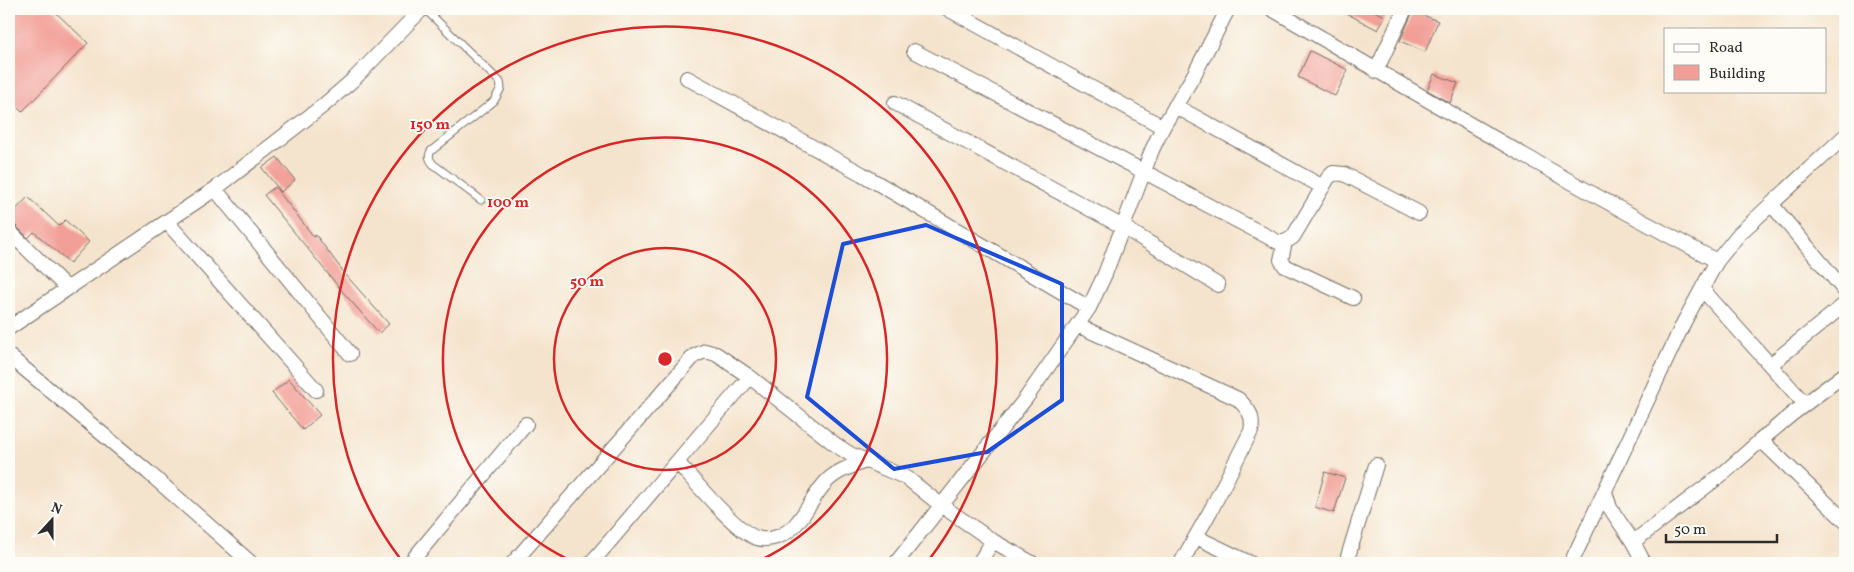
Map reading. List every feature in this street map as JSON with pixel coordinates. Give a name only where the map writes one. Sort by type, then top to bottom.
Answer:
[{"type":"street","points":[[9,328],[215,189],[324,105],[354,79],[423,9]]},
{"type":"street","points":[[948,9],[1163,127]]},
{"type":"street","points":[[896,563],[1026,398],[1088,308],[1105,274],[1143,172],[1163,127],[1195,73],[1228,9]]},
{"type":"street","points":[[1376,71],[1405,9]]},
{"type":"street","points":[[1280,11],[1376,71],[1641,221],[1717,261]]},
{"type":"street","points":[[914,51],[1278,242],[1285,242],[1293,236],[1322,187],[1333,173],[1344,174],[1419,214]]},
{"type":"street","points":[[687,78],[862,174],[1088,308]]},
{"type":"street","points":[[894,103],[1123,227],[1218,285]]},
{"type":"street","points":[[1175,106],[1322,187]]},
{"type":"street","points":[[1577,560],[1605,492],[1684,322],[1717,261],[1739,234],[1845,136]]},
{"type":"street","points":[[215,189],[350,354]]},
{"type":"street","points":[[1771,204],[1845,291]]},
{"type":"street","points":[[167,222],[316,390]]},
{"type":"street","points":[[9,231],[67,288]]},
{"type":"street","points":[[1285,242],[1282,260],[1285,266],[1353,298]]},
{"type":"street","points":[[1702,289],[1805,404]]},
{"type":"street","points":[[1770,365],[1845,304]]},
{"type":"street","points":[[1077,325],[1238,399],[1252,415],[1251,431],[1181,563]]},
{"type":"street","points":[[513,563],[694,356],[701,352],[711,352],[750,377],[850,454],[907,478],[942,506],[994,541],[1032,563]]},
{"type":"street","points":[[9,356],[148,472],[252,563]]},
{"type":"street","points":[[1634,542],[1725,472],[1805,404],[1845,374]]},
{"type":"street","points":[[591,563],[750,377]]},
{"type":"street","points":[[410,563],[526,424]]},
{"type":"street","points":[[1761,440],[1845,522]]},
{"type":"street","points":[[677,462],[738,526],[758,539],[767,539],[786,533],[795,525],[826,482],[833,476],[866,461]]},
{"type":"street","points":[[1346,563],[1376,465]]},
{"type":"street","points":[[1605,492],[1610,508],[1634,542],[1644,563]]},
{"type":"street","points":[[1196,537],[1250,563]]},
{"type":"street","points":[[979,563],[994,541]]},
{"type":"lane","points":[[423,9],[500,82],[501,88],[494,101],[431,151],[429,155],[429,160],[432,164],[481,200]]},
{"type":"highlighted area","points":[[926,225],[1062,284],[1062,400],[987,452],[894,469],[807,397],[843,244]]},
{"type":"building","points":[[9,9],[52,9],[88,43],[22,112],[9,99]]},
{"type":"building","points":[[1338,9],[1370,9],[1385,16],[1378,30]]},
{"type":"building","points":[[1413,11],[1438,21],[1425,52],[1400,41]]},
{"type":"building","points":[[1310,51],[1348,70],[1335,96],[1298,77]]},
{"type":"building","points":[[1434,74],[1458,83],[1450,103],[1427,90]]},
{"type":"building","points":[[277,157],[295,180],[281,192],[262,168]]},
{"type":"building","points":[[275,187],[314,237],[316,235],[345,274],[389,324],[379,333],[342,291],[264,195]]},
{"type":"building","points":[[28,197],[59,226],[65,220],[89,242],[70,263],[34,232],[28,238],[15,225],[9,222],[9,217]]},
{"type":"building","points":[[289,379],[320,415],[303,430],[272,393]]},
{"type":"building","points":[[1325,472],[1345,478],[1334,513],[1315,507]]}]
